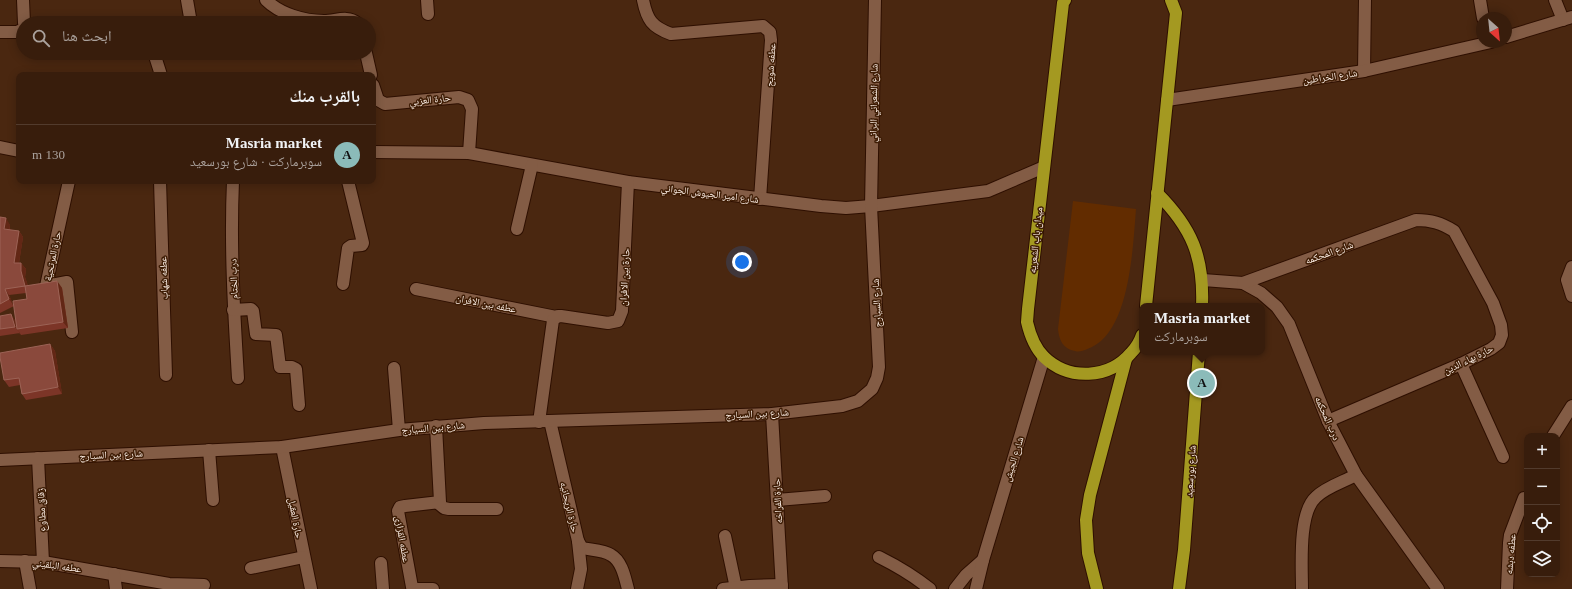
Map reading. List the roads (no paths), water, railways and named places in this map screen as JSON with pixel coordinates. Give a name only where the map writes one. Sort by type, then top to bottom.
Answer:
[{"type":"main road","points":[[1171,0],[1176,13]]},
{"type":"main road","points":[[1146,303],[1177,0]]},
{"type":"main road","name":"ميدان باب الشعريه","points":[[1063,1],[1027,322],[1030,335],[1036,347],[1044,357],[1054,365],[1066,371],[1079,374],[1104,372],[1116,366],[1126,359],[1135,349],[1139,341]]},
{"type":"main road","points":[[1157,193],[1172,207],[1184,223],[1193,241],[1203,280],[1202,303]]},
{"type":"main road","name":"شارع بورسعيد","points":[[1179,589],[1184,550],[1199,355]]},
{"type":"main road","points":[[1097,589],[1088,553],[1086,520],[1090,495],[1126,359]]},
{"type":"street","points":[[23,0],[24,16]]},
{"type":"street","points":[[187,0],[190,16]]},
{"type":"street","points":[[266,0],[285,12],[296,16]]},
{"type":"street","points":[[427,0],[428,14]]},
{"type":"street","name":"عطفه شويح","points":[[643,0],[649,21],[659,30],[671,34],[763,26],[770,32],[772,40],[760,199]]},
{"type":"street","name":"شارع الشعراني البراني","points":[[871,206],[876,0]]},
{"type":"street","points":[[1364,71],[1365,0]]},
{"type":"street","points":[[1480,0],[1482,12]]},
{"type":"street","points":[[1512,35],[1570,19],[1555,0]]},
{"type":"street","points":[[0,32],[16,32]]},
{"type":"street","name":"شارع الخراطين","points":[[1167,100],[1364,71],[1476,45]]},
{"type":"street","points":[[156,60],[160,72]]},
{"type":"street","points":[[368,60],[370,72]]},
{"type":"street","name":"حارة العزبي","points":[[376,94],[378,100],[385,104],[459,97],[468,100],[472,109],[469,153]]},
{"type":"street","points":[[0,147],[16,150]]},
{"type":"street","name":"شارع امير الجيوش الجواني","points":[[376,152],[469,153],[628,182],[760,199],[846,208],[988,192],[1044,167]]},
{"type":"street","points":[[517,229],[532,165]]},
{"type":"street","name":"حارة بين الافران","points":[[556,317],[561,316],[608,323],[618,320],[620,317],[622,311],[628,182]]},
{"type":"street","name":"حارة المرتحية","points":[[68,184],[46,286],[67,282],[72,332]]},
{"type":"street","name":"عطفه شهاب","points":[[160,184],[166,375]]},
{"type":"street","name":"درب الختام","points":[[233,184],[233,310],[238,378]]},
{"type":"street","points":[[343,284],[348,248],[351,246],[359,246],[363,243],[349,184]]},
{"type":"street","name":"شارع السيارج","points":[[865,396],[872,389],[877,378],[879,367],[871,206]]},
{"type":"street","name":"شارع المحكمه","points":[[1243,283],[1416,220]]},
{"type":"street","name":"حارة بهاء الدين","points":[[1328,421],[1461,364],[1499,344],[1502,335],[1501,325],[1493,303],[1454,231],[1442,224],[1429,220],[1416,220]]},
{"type":"street","points":[[1572,267],[1567,280],[1572,296]]},
{"type":"street","name":"درب المحكمه","points":[[1203,280],[1243,283],[1262,293],[1277,307],[1289,324],[1328,421],[1356,475],[1438,589]]},
{"type":"street","name":"عطفه بين الافران","points":[[416,289],[556,317]]},
{"type":"street","points":[[233,310],[251,309],[253,312],[256,334],[276,335],[280,367],[292,367],[296,369],[299,405]]},
{"type":"street","points":[[545,422],[553,320],[556,317]]},
{"type":"street","name":"شارع الجيش","points":[[976,589],[983,560],[1044,357]]},
{"type":"street","points":[[1461,364],[1503,457]]},
{"type":"street","points":[[394,368],[399,430]]},
{"type":"street","name":"شارع بين السيارج","points":[[0,460],[282,447],[436,426],[772,414],[842,406],[858,401],[865,396]]},
{"type":"street","points":[[1555,433],[1572,406]]},
{"type":"street","name":"حارة الفراخه","points":[[772,414],[782,587]]},
{"type":"street","name":"حارة الريحانيه","points":[[545,422],[578,541],[582,548],[610,554],[616,559],[621,567],[628,589]]},
{"type":"street","points":[[436,426],[441,498],[438,503]]},
{"type":"street","name":"حارة العقيل","points":[[282,447],[311,589]]},
{"type":"street","points":[[209,450],[213,500]]},
{"type":"street","name":"زقاق مطاوع","points":[[38,458],[43,562]]},
{"type":"street","points":[[1302,589],[1304,522],[1307,508],[1315,497],[1356,475]]},
{"type":"street","points":[[777,500],[825,496]]},
{"type":"street","name":"عطفه دبشه","points":[[1508,589],[1510,535],[1524,498]]},
{"type":"street","name":"عطفه القزازى","points":[[433,589],[416,589],[412,587],[398,511],[400,507],[438,503],[444,508],[449,509],[497,509]]},
{"type":"street","points":[[725,536],[736,588]]},
{"type":"street","points":[[577,589],[580,569],[578,541]]},
{"type":"street","points":[[251,568],[304,556]]},
{"type":"street","points":[[879,557],[899,567],[930,589]]},
{"type":"street","name":"عطفه البلقيني","points":[[0,560],[43,562],[169,584],[204,585]]},
{"type":"street","points":[[955,589],[966,575],[983,560]]},
{"type":"street","points":[[25,561],[30,589]]},
{"type":"street","points":[[381,563],[383,589]]},
{"type":"street","points":[[114,574],[116,589]]},
{"type":"street","points":[[723,589],[782,587]]},
{"type":"place","name":"Masria market","points":[[1202,383]]}]
